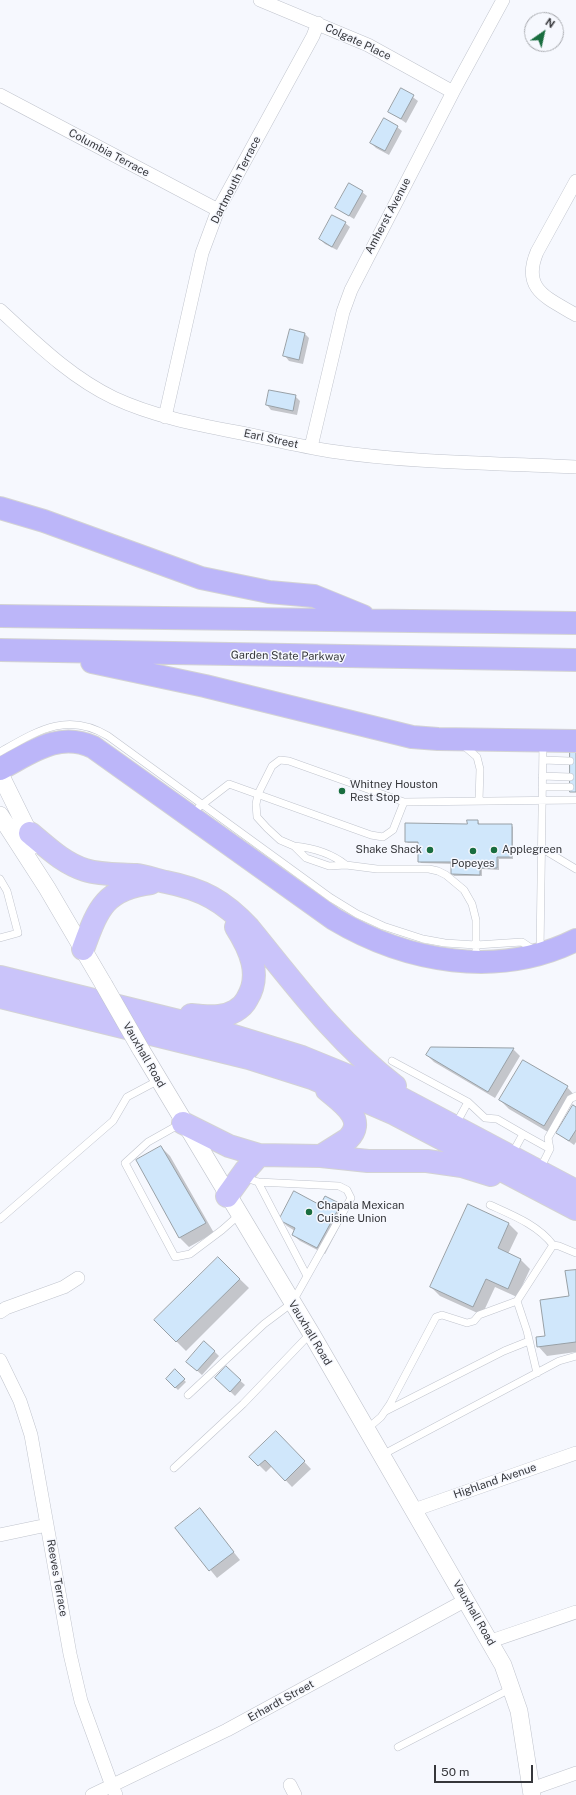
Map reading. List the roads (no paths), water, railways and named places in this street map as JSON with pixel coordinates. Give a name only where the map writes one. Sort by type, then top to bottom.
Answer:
[{"type":"highway","points":[[0,508],[44,521],[201,578],[269,592],[314,596],[375,620]]},
{"type":"highway","points":[[0,616],[576,623]]},
{"type":"highway","name":"Garden State Parkway","points":[[0,650],[576,660]]},
{"type":"highway","points":[[40,651],[205,686],[412,737],[455,739],[545,751],[573,751]]},
{"type":"highway","points":[[0,769],[51,743],[65,740],[79,741],[100,751],[192,807],[320,910],[360,933],[388,946],[416,954],[452,960],[476,953],[510,959],[540,954],[576,940]]},
{"type":"highway","points":[[30,833],[63,860],[86,870],[103,873],[144,876],[188,886],[211,897],[236,915],[249,928],[324,1020],[356,1054],[383,1077],[431,1113]]},
{"type":"highway","points":[[83,949],[95,917],[108,899],[130,887],[147,883],[166,882]]},
{"type":"highway","points":[[136,1010],[212,1017],[227,1014],[245,1003],[251,991],[254,978],[254,970],[250,952],[236,926],[211,897]]},
{"type":"highway","points":[[0,977],[233,1035],[302,1056],[370,1083],[431,1113],[511,1156],[538,1180],[576,1209]]},
{"type":"highway","points":[[0,997],[249,1058],[312,1078],[395,1114],[538,1180]]},
{"type":"highway","points":[[312,1078],[348,1108],[355,1122],[354,1131],[351,1136],[343,1143],[321,1156]]},
{"type":"highway","points":[[183,1123],[224,1144],[258,1155],[321,1156],[368,1161],[450,1164],[574,1186]]},
{"type":"highway","points":[[227,1196],[249,1179],[258,1155]]},
{"type":"street","name":"Colgate Place","points":[[260,0],[318,23],[374,48],[453,92]]},
{"type":"street","name":"Amherst Avenue","points":[[311,447],[343,312],[351,290],[453,92],[503,0]]},
{"type":"street","name":"Dartmouth Terrace","points":[[165,417],[202,253],[218,210],[313,36],[318,23]]},
{"type":"street","name":"Columbia Terrace","points":[[0,95],[218,210]]},
{"type":"street","points":[[576,180],[537,252],[532,263],[531,274],[534,285],[542,294],[576,315]]},
{"type":"street","name":"Earl Street","points":[[0,310],[47,353],[89,384],[113,398],[165,417],[311,447],[391,458],[576,467]]},
{"type":"street","name":"Vauxhall Road","points":[[0,774],[38,852],[47,888]]},
{"type":"street","name":"Vauxhall Road","points":[[0,815],[47,888],[183,1123],[311,1333],[491,1641],[504,1665],[512,1688],[524,1734],[532,1792]]},
{"type":"street","points":[[0,1312],[6,1308],[64,1288],[78,1278]]},
{"type":"street","name":"Reeves Terrace","points":[[0,1360],[20,1401],[31,1435],[70,1654],[81,1701],[114,1791]]},
{"type":"street","name":"Highland Avenue","points":[[414,1510],[576,1453]]},
{"type":"street","points":[[0,1535],[48,1525]]},
{"type":"street","name":"Erhardt Street","points":[[92,1795],[114,1791],[466,1600]]},
{"type":"street","points":[[491,1641],[576,1612]]},
{"type":"street","points":[[532,1792],[576,1773]]},
{"type":"lane","points":[[0,752],[51,726],[67,723],[83,725],[108,736],[192,807],[229,784],[379,837],[386,836],[393,830],[404,802]]},
{"type":"lane","points":[[455,739],[477,757],[480,769],[479,800]]},
{"type":"lane","points":[[540,954],[542,776],[545,751]]},
{"type":"lane","points":[[346,865],[334,856],[307,847],[294,846],[280,840],[260,821],[256,811],[258,794],[270,768],[277,762],[284,760],[404,802],[576,800]]},
{"type":"lane","points":[[542,776],[570,777]]},
{"type":"lane","points":[[542,787],[570,787]]},
{"type":"lane","points":[[294,846],[306,858],[329,866],[346,865],[377,869],[429,869],[446,875],[464,890],[472,904],[476,920],[476,953]]},
{"type":"lane","points":[[541,848],[576,869]]},
{"type":"lane","points":[[0,880],[7,890],[18,933],[0,938]]},
{"type":"lane","points":[[392,1061],[468,1102],[485,1118],[497,1120],[550,1149]]},
{"type":"lane","points":[[0,1219],[113,1121],[127,1097],[159,1080]]},
{"type":"lane","points":[[538,1180],[550,1149],[548,1138],[570,1099],[576,1096]]},
{"type":"lane","points":[[455,1126],[468,1102]]},
{"type":"lane","points":[[183,1123],[148,1142],[125,1163],[175,1257],[190,1254],[239,1215]]},
{"type":"lane","points":[[511,1156],[523,1134]]},
{"type":"lane","points":[[249,1179],[308,1276]]},
{"type":"lane","points":[[188,1395],[264,1324],[292,1303],[351,1198],[347,1190],[339,1186],[249,1179]]},
{"type":"lane","points":[[490,1205],[536,1229],[553,1245],[576,1253]]},
{"type":"lane","points":[[386,1412],[436,1317],[442,1315],[467,1323],[474,1321],[479,1316],[517,1301],[553,1245]]},
{"type":"lane","points":[[517,1301],[530,1341],[538,1373]]},
{"type":"lane","points":[[174,1468],[243,1404],[311,1333]]},
{"type":"lane","points":[[367,1429],[386,1412],[504,1352],[530,1341]]},
{"type":"lane","points":[[382,1455],[559,1361],[576,1356]]},
{"type":"lane","points":[[398,1746],[512,1688]]},
{"type":"place","name":"Whitney Houston Rest Stop","points":[[342,791]]},
{"type":"place","name":"Shake Shack","points":[[430,850]]},
{"type":"place","name":"Applegreen","points":[[494,850]]},
{"type":"place","name":"Popeyes","points":[[473,851]]},
{"type":"place","name":"Chapala Mexican Cuisine Union","points":[[309,1212]]}]
